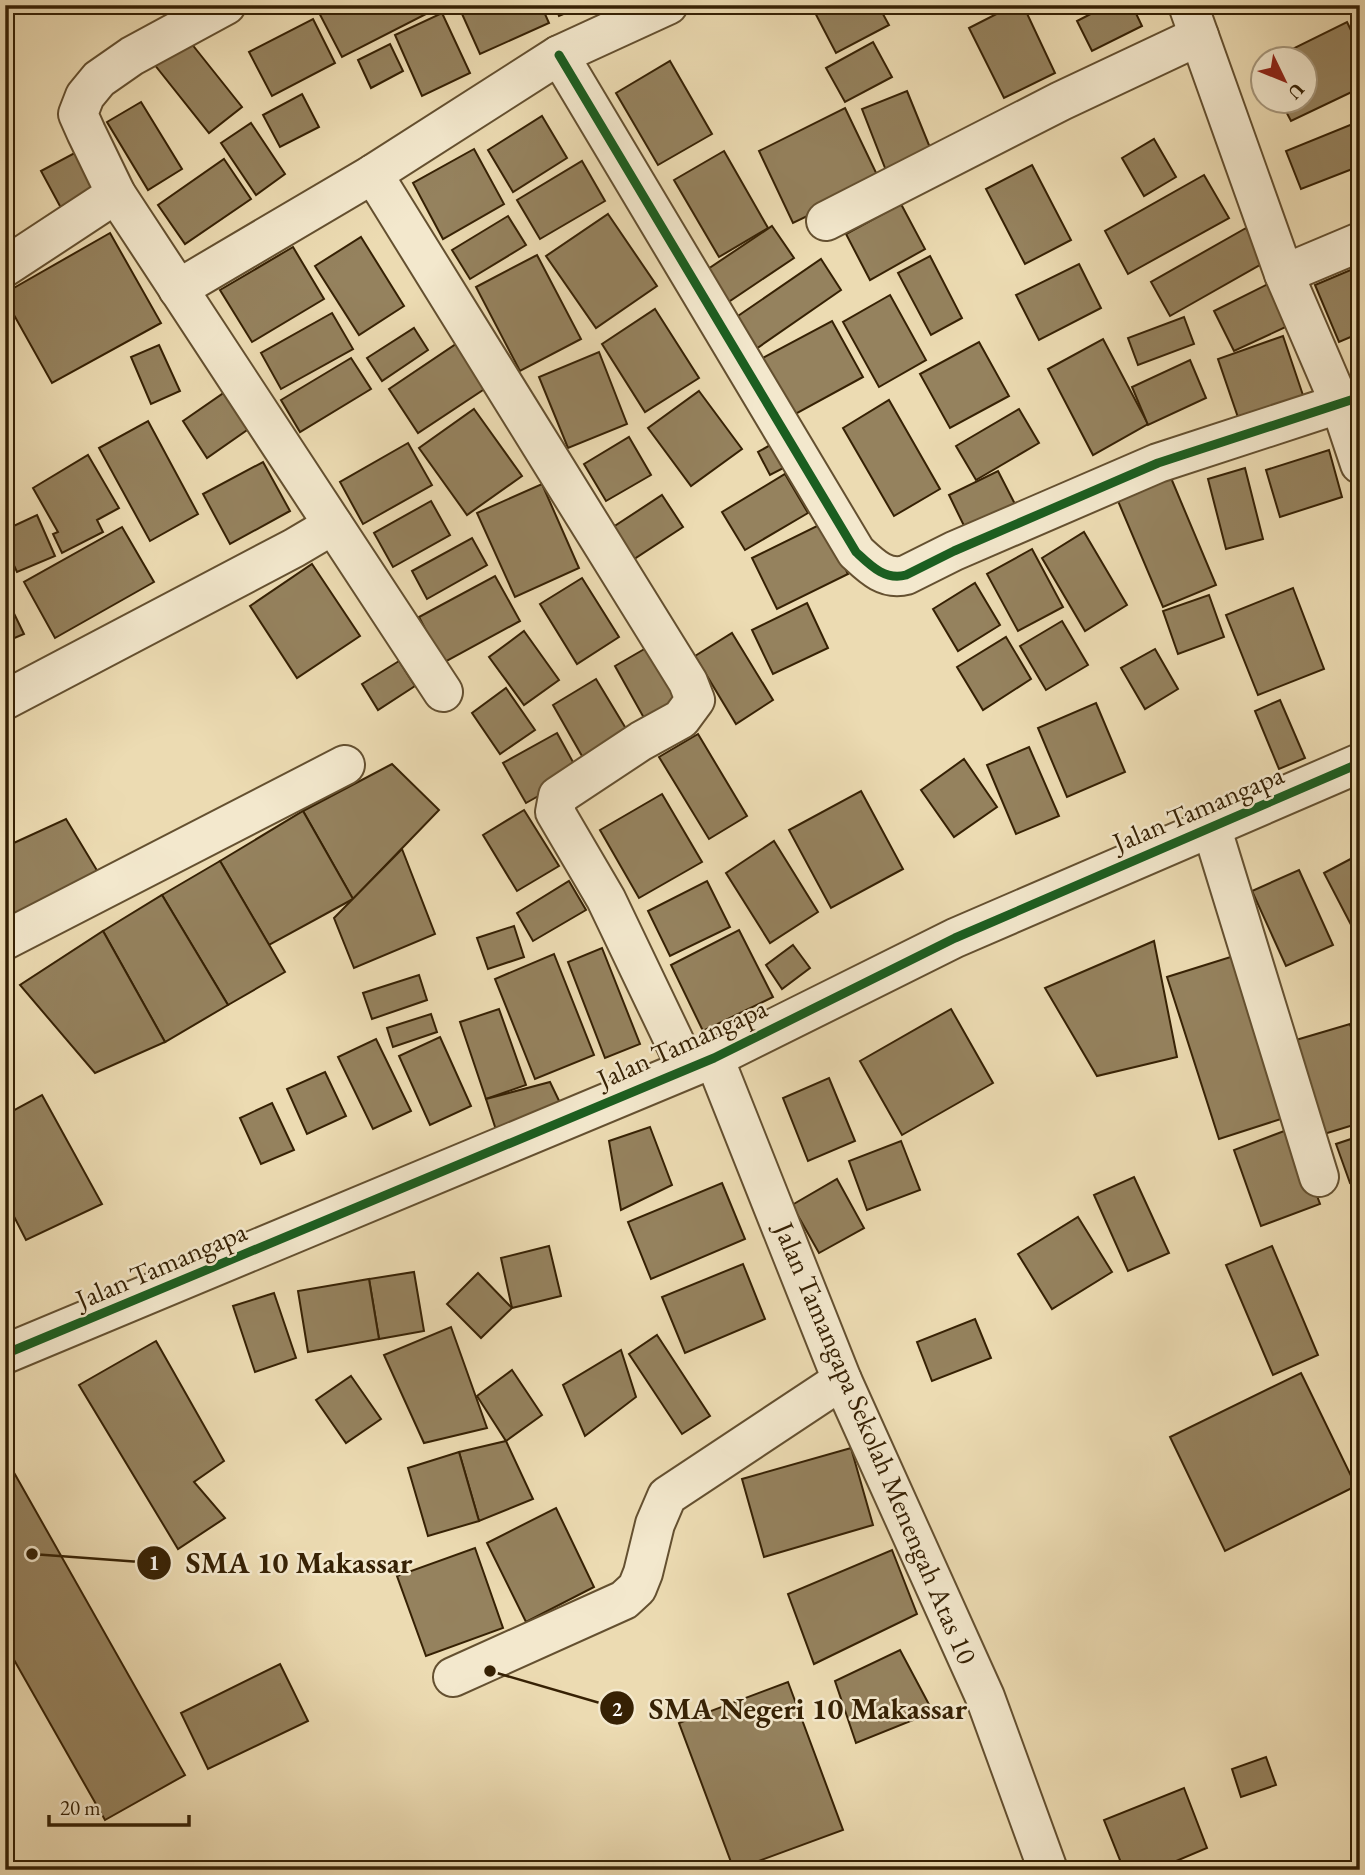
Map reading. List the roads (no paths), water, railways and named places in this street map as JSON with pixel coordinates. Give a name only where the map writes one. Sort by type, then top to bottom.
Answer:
[{"type":"street","points":[[226,5],[132,56],[99,79],[85,96],[78,114],[116,194],[443,692]]},
{"type":"street","points":[[178,289],[373,174],[559,55],[668,5]]},
{"type":"street","points":[[827,221],[1062,101],[1194,20],[1284,274],[1350,400],[1360,464]]},
{"type":"street","points":[[559,55],[856,552],[875,570],[891,576],[906,575],[954,551],[1158,463],[1350,400]]},
{"type":"street","name":"Jalan Tamangapa Sekolah Menengah Atas 10","points":[[373,174],[688,682],[695,700],[681,719],[641,741],[558,796],[555,812],[700,1063],[985,1697],[1048,1870]]},
{"type":"street","points":[[5,267],[116,194]]},
{"type":"street","points":[[1284,274],[1360,242]]},
{"type":"street","points":[[5,700],[282,554],[333,524]]},
{"type":"street","name":"Jalan Tamangapa","points":[[10,1352],[700,1063],[955,938],[1360,763]]},
{"type":"street","points":[[5,940],[345,765]]},
{"type":"street","points":[[1211,826],[1319,1177]]},
{"type":"street","points":[[453,1677],[624,1600],[637,1588],[655,1524],[667,1496],[842,1380]]},
{"type":"place","name":"SMA 10 Makassar","points":[[32,1554]]},
{"type":"place","name":"SMA Negeri 10 Makassar","points":[[490,1671]]}]
